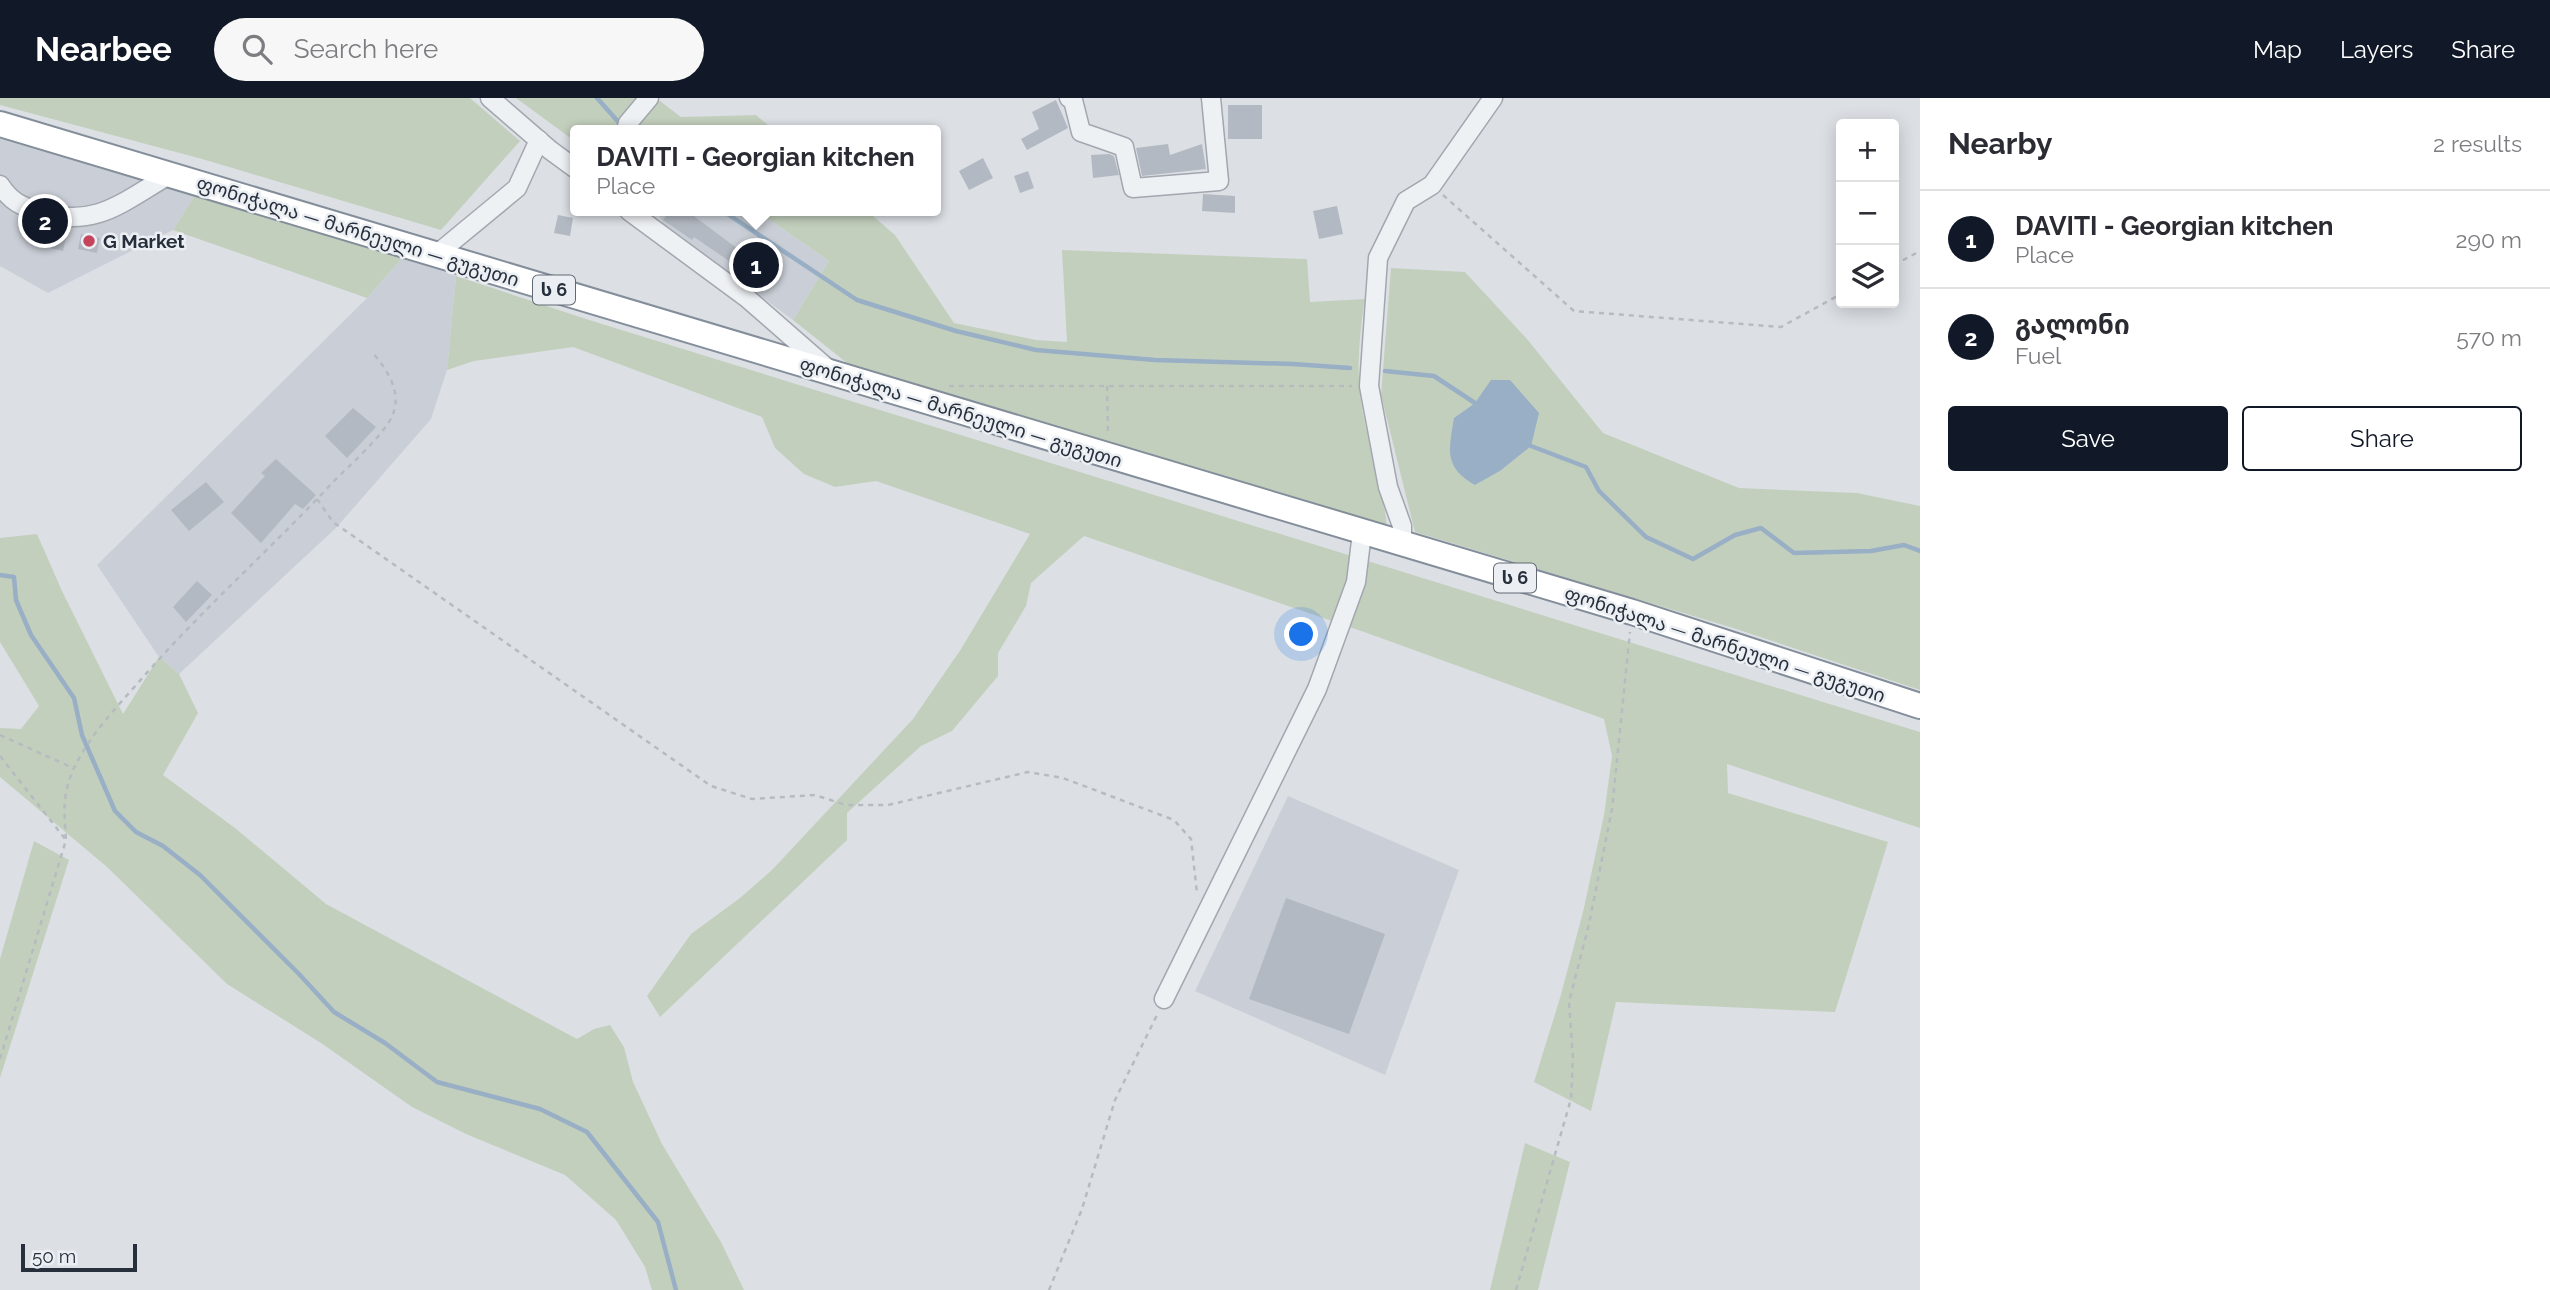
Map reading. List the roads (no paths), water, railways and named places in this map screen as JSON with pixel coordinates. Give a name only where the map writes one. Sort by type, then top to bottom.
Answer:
[{"type":"highway","name":"ფონიჭალა — მარნეული — გუგუთი","points":[[0,124],[1632,612],[1920,706]]},
{"type":"street","points":[[490,98],[570,164]]},
{"type":"street","points":[[628,125],[649,98]]},
{"type":"street","points":[[1074,99],[1081,132],[1124,147],[1133,188],[1219,181],[1211,98]]},
{"type":"street","points":[[1402,544],[1402,526],[1388,487],[1369,386],[1378,258],[1406,201],[1432,186],[1493,98]]},
{"type":"street","points":[[437,254],[517,188],[539,140]]},
{"type":"street","points":[[0,185],[8,197],[19,205],[61,218],[84,218],[100,214],[171,174]]},
{"type":"street","points":[[635,216],[747,298],[835,375]]},
{"type":"street","points":[[651,216],[665,239]]},
{"type":"street","points":[[1164,999],[1317,689],[1356,582],[1362,533]]},
{"type":"water","points":[[1491,380],[1510,380],[1539,413],[1531,446],[1500,471],[1475,485],[1453,464],[1450,448],[1452,429],[1454,418],[1475,403]]},
{"type":"waterway","points":[[597,98],[621,125]]},
{"type":"waterway","points":[[731,216],[857,300],[956,331],[1036,350],[1155,360],[1350,368]]},
{"type":"waterway","points":[[1385,371],[1434,376],[1475,403]]},
{"type":"waterway","points":[[1531,446],[1586,467],[1599,491],[1646,537],[1693,559],[1735,535],[1761,528],[1794,553],[1871,551],[1904,545],[1920,551]]},
{"type":"waterway","points":[[0,575],[14,577],[16,600],[31,635],[74,698],[82,735],[115,811],[136,832],[163,846],[200,875],[334,1012],[385,1043],[437,1082],[540,1109],[587,1132],[658,1222],[676,1290]]},
{"type":"place","name":"გალონი","points":[[45,221]]},
{"type":"place","name":"G Market","points":[[89,241]]},
{"type":"place","name":"DAVITI - Georgian kitchen","points":[[756,265]]}]
